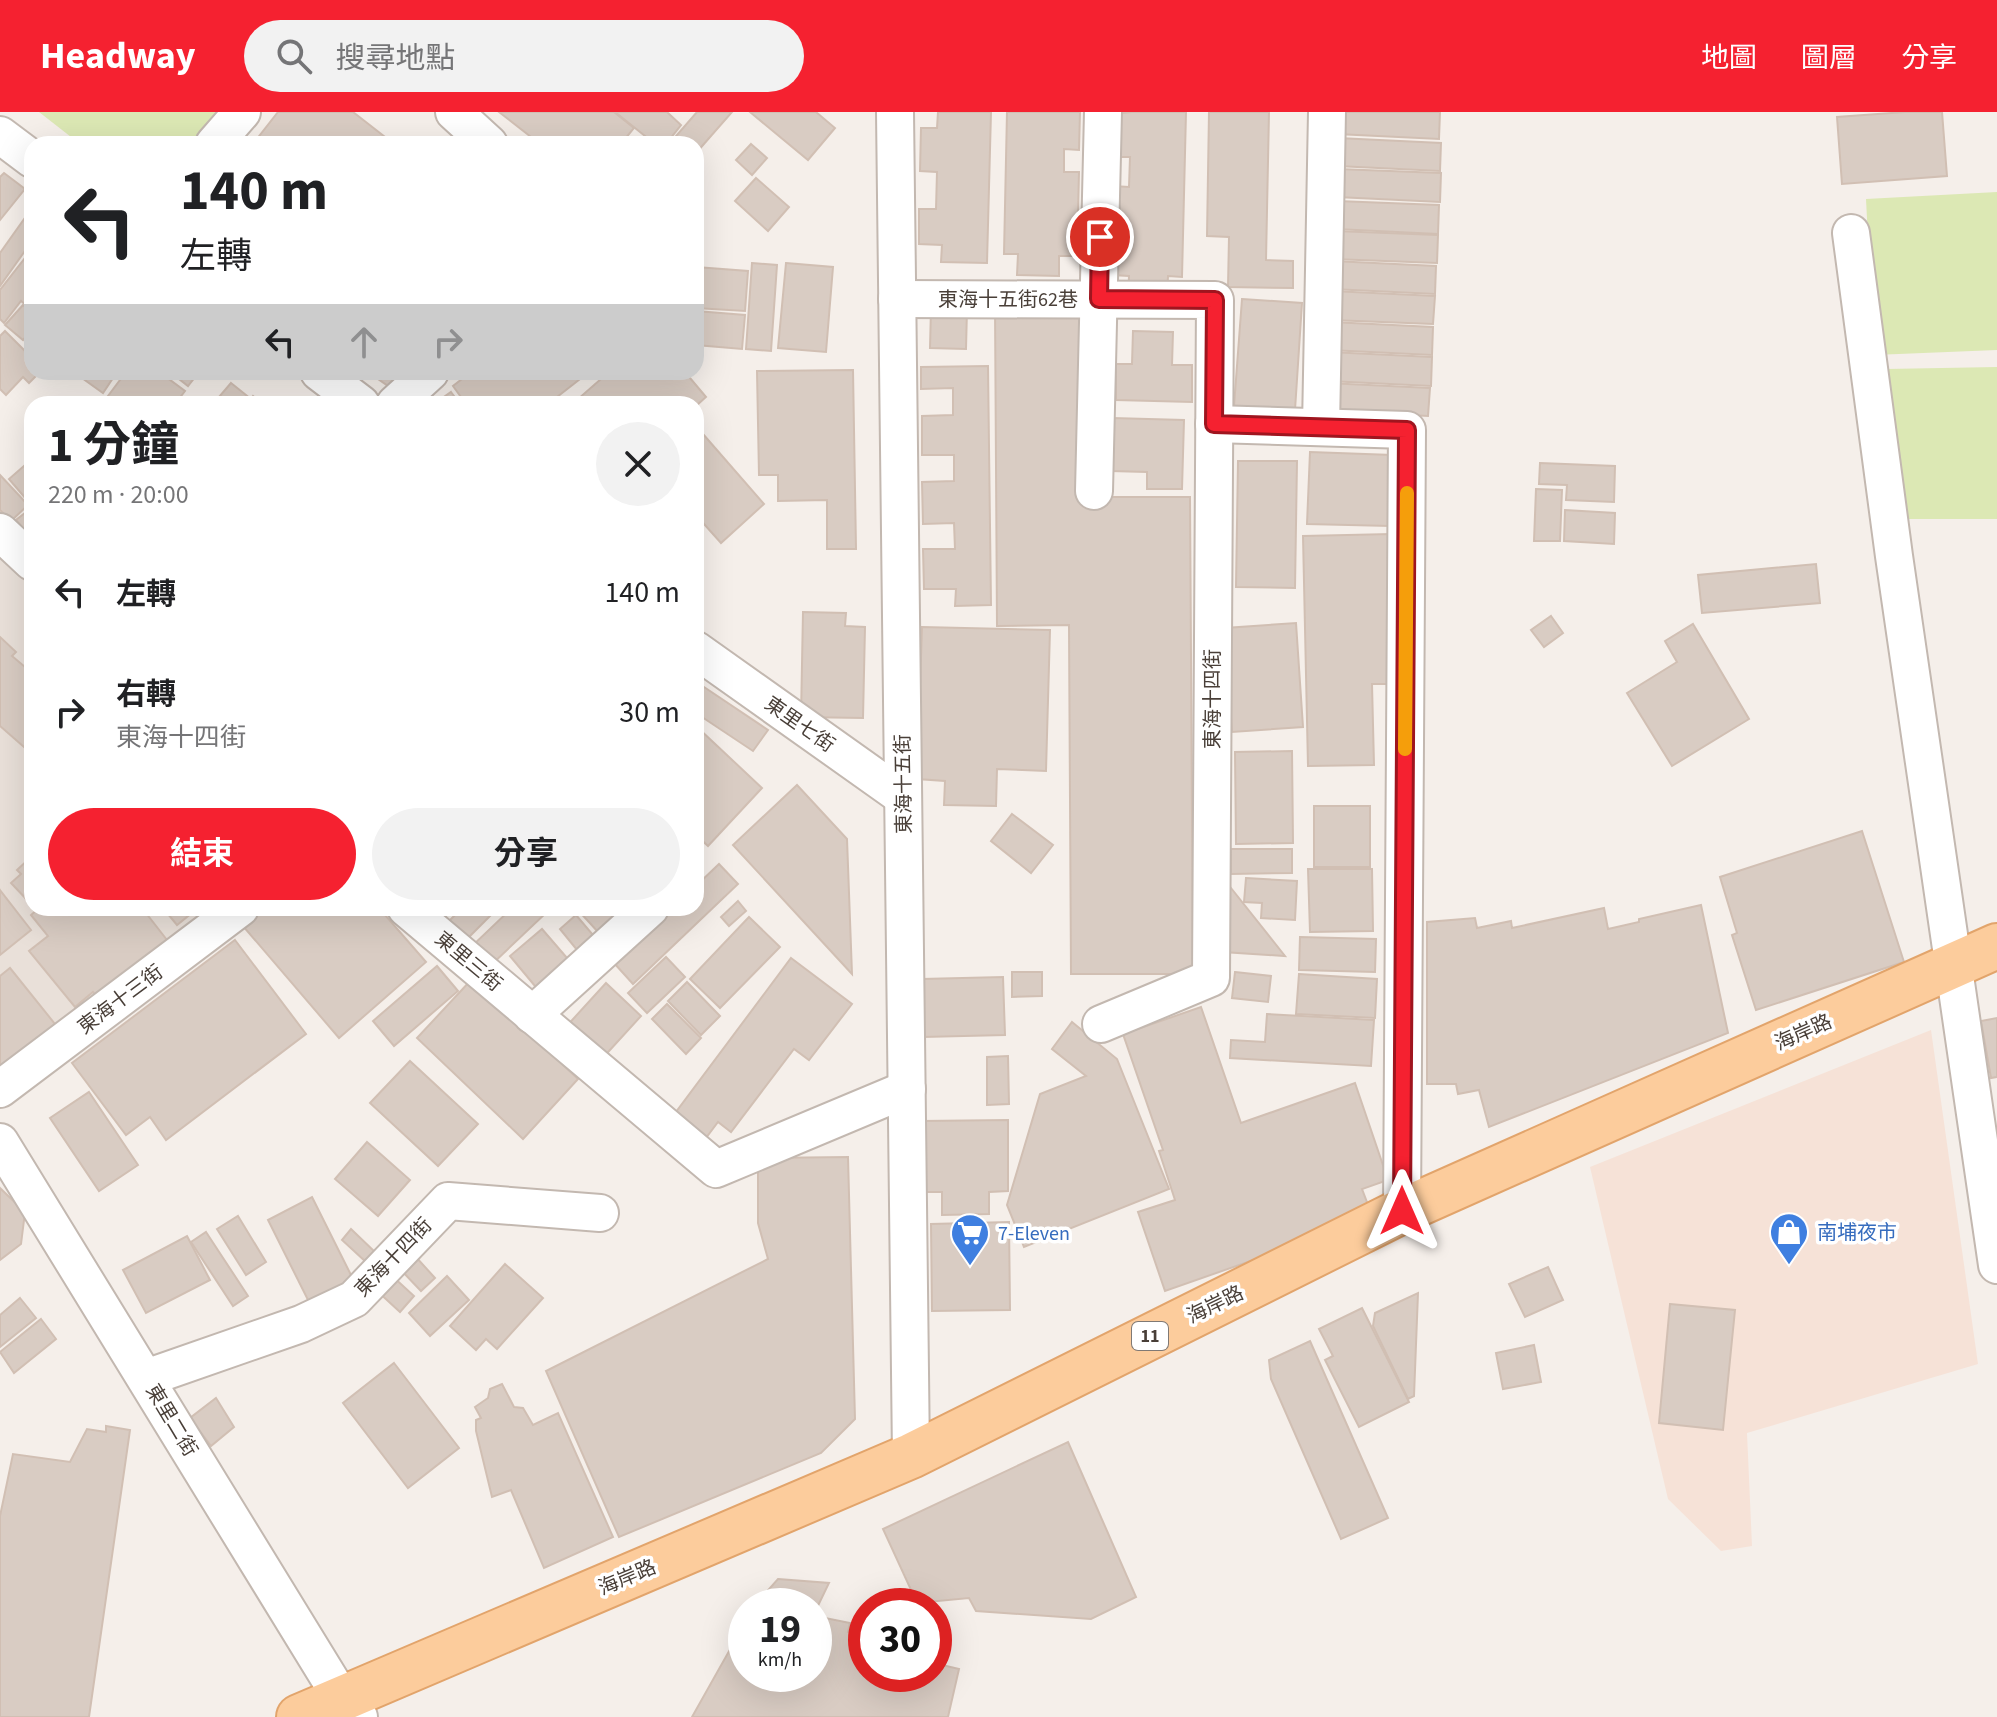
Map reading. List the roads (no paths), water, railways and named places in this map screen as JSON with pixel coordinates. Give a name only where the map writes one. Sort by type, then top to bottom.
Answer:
[{"type":"main road","name":"海岸路","points":[[299,1717],[350,1708],[911,1456],[1402,1211],[1997,946]]},
{"type":"street","points":[[221,136],[242,112]]},
{"type":"street","points":[[454,112],[480,136]]},
{"type":"street","name":"東海十五街","points":[[895,112],[911,1456]]},
{"type":"street","points":[[1094,491],[1103,112]]},
{"type":"street","points":[[1321,427],[1327,112]]},
{"type":"street","points":[[0,135],[24,153]]},
{"type":"street","points":[[1851,233],[1997,1265]]},
{"type":"street","name":"東海十五街62巷","points":[[897,299],[1215,300]]},
{"type":"street","name":"東海十四街","points":[[1101,1024],[1211,978],[1215,300]]},
{"type":"street","points":[[330,380],[350,396]]},
{"type":"street","points":[[404,396],[421,380]]},
{"type":"street","points":[[1214,424],[1407,430],[1402,1211]]},
{"type":"street","points":[[0,532],[24,554]]},
{"type":"street","name":"東里七街","points":[[704,656],[903,797]]},
{"type":"street","name":"東海十三街","points":[[0,1089],[229,916]]},
{"type":"street","name":"東里三街","points":[[415,916],[532,1015]]},
{"type":"street","points":[[641,916],[532,1015],[716,1169],[907,1089]]},
{"type":"street","name":"東里二街","points":[[0,1142],[350,1708]]},
{"type":"street","name":"東海十四街","points":[[146,1378],[301,1324],[354,1299],[448,1201],[600,1213]]},
{"type":"place","name":"南埔夜市","points":[[1789,1266]]},
{"type":"place","name":"7-Eleven","points":[[970,1267]]}]
